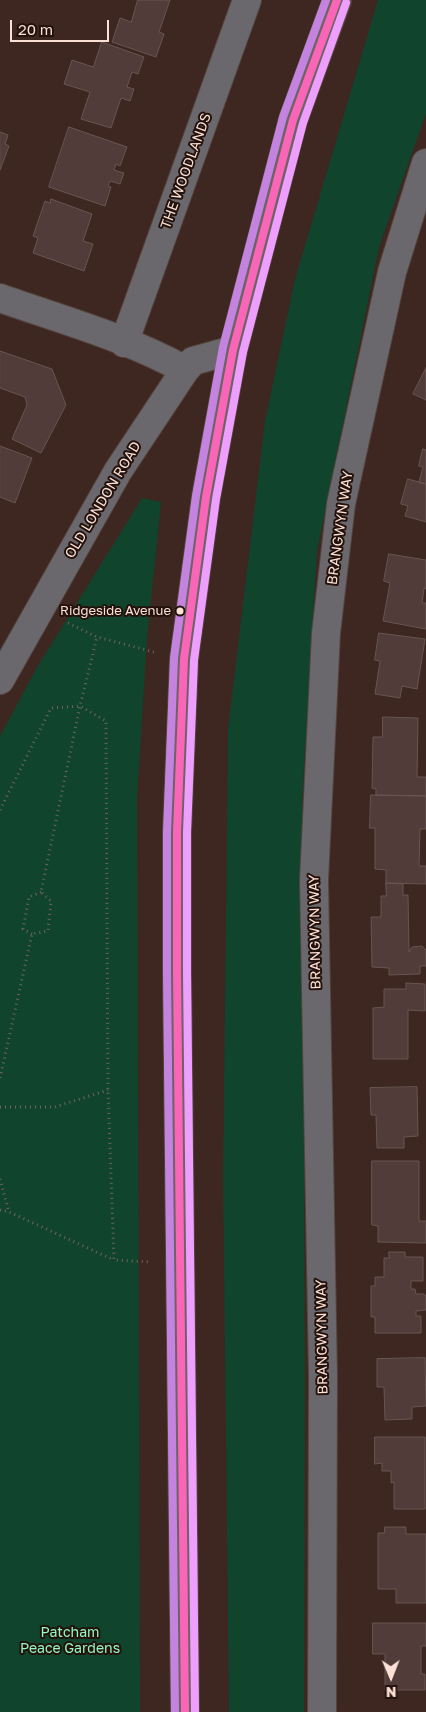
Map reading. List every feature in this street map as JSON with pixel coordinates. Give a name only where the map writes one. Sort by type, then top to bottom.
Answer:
[{"type":"highway","points":[[185,1712],[178,832],[184,659],[206,497],[233,350],[293,120],[337,0]]},
{"type":"street","name":"THE WOODLANDS","points":[[124,343],[247,0]]},
{"type":"street","name":"BRANGWYN WAY","points":[[322,1712],[323,1376],[314,880],[326,633],[341,504],[392,272],[426,163]]},
{"type":"street","points":[[0,298],[165,358],[185,370]]},
{"type":"street","name":"OLD LONDON ROAD","points":[[0,680],[118,471],[185,370],[193,361],[233,350]]},
{"type":"path","points":[[35,618],[58,628],[62,620],[97,638],[184,659]]},
{"type":"path","points":[[41,892],[80,706],[97,638]]},
{"type":"path","points":[[0,810],[51,708],[80,706],[106,721],[108,1090],[114,1260]]},
{"type":"path","points":[[41,892],[51,901],[48,931],[32,934],[23,929],[29,897],[41,892]]},
{"type":"path","points":[[0,1078],[32,934]]},
{"type":"path","points":[[0,1107],[55,1107],[108,1090]]},
{"type":"path","points":[[0,1179],[9,1212]]},
{"type":"path","points":[[0,1210],[9,1212],[114,1260],[180,1264]]},
{"type":"green space","points":[[378,0],[426,0],[426,113],[379,247],[317,551],[302,802],[305,1374],[304,1712],[229,1712],[223,1178],[228,729],[265,421],[295,279]]},
{"type":"green space","name":"Patcham Peace Gardens","points":[[142,498],[161,502],[147,638],[137,796],[140,1712],[0,1712],[0,736],[36,669]]},
{"type":"building","points":[[138,0],[170,0],[159,32],[164,34],[156,57],[112,42],[120,18],[131,22]]},
{"type":"building","points":[[102,42],[144,57],[138,74],[132,72],[127,87],[134,89],[130,101],[121,98],[111,128],[81,119],[90,92],[64,84],[72,60],[93,67]]},
{"type":"building","points":[[69,127],[127,147],[120,166],[116,164],[114,170],[124,173],[120,184],[110,181],[108,186],[111,187],[105,206],[49,187]]},
{"type":"building","points":[[0,132],[8,135],[5,144],[9,146],[0,170]]},
{"type":"building","points":[[51,199],[92,214],[83,241],[93,244],[84,271],[33,253],[38,238],[33,236],[45,201],[50,203]]},
{"type":"building","points":[[0,351],[52,369],[66,405],[41,453],[12,439],[27,405],[25,397],[0,388]]},
{"type":"building","points":[[426,368],[426,400],[413,394]]},
{"type":"building","points":[[0,446],[32,458],[15,503],[0,497]]},
{"type":"building","points":[[423,449],[426,450],[426,484],[419,482],[423,467],[419,466]]},
{"type":"building","points":[[408,479],[426,484],[426,522],[405,516],[408,506],[401,504]]},
{"type":"building","points":[[389,554],[426,560],[426,589],[424,588],[422,603],[426,603],[426,629],[383,621],[390,583],[384,581]]},
{"type":"building","points":[[379,633],[425,639],[417,689],[402,686],[400,698],[375,694],[380,661],[375,660]]},
{"type":"building","points":[[383,717],[418,718],[417,777],[426,777],[426,796],[376,795],[376,789],[372,788],[373,737],[382,737]]},
{"type":"building","points":[[371,795],[426,796],[426,829],[420,829],[419,866],[426,866],[426,884],[386,883],[386,870],[375,869],[375,828],[370,828]]},
{"type":"building","points":[[386,883],[403,884],[403,895],[408,895],[409,952],[412,947],[422,946],[426,950],[426,966],[420,966],[420,974],[389,975],[389,968],[372,967],[371,917],[381,917],[381,896],[386,896]]},
{"type":"building","points":[[406,983],[425,984],[425,1011],[408,1010],[408,1059],[373,1059],[373,1008],[384,1007],[384,989],[406,989]]},
{"type":"building","points":[[417,1087],[418,1136],[404,1137],[404,1148],[377,1148],[376,1115],[371,1115],[370,1088]]},
{"type":"building","points":[[372,1161],[419,1161],[419,1221],[426,1221],[426,1243],[378,1242],[378,1226],[372,1225]]},
{"type":"building","points":[[389,1252],[405,1252],[405,1257],[423,1257],[423,1281],[411,1281],[411,1289],[415,1289],[416,1294],[424,1294],[426,1296],[426,1310],[416,1311],[416,1316],[421,1316],[421,1333],[375,1333],[375,1317],[371,1317],[371,1286],[375,1286],[375,1277],[384,1277],[384,1258],[389,1258]]},
{"type":"building","points":[[425,1358],[426,1406],[412,1407],[412,1419],[385,1420],[384,1387],[377,1387],[377,1359]]},
{"type":"building","points":[[375,1437],[425,1437],[425,1509],[394,1509],[394,1482],[391,1483],[391,1471],[382,1471],[382,1463],[375,1464]]},
{"type":"building","points":[[385,1527],[406,1527],[406,1534],[426,1534],[426,1603],[396,1603],[396,1589],[378,1589],[378,1533],[384,1533]]},
{"type":"building","points":[[373,1623],[426,1623],[426,1646],[421,1646],[421,1674],[425,1674],[425,1690],[385,1690],[385,1654],[373,1654]]},
{"type":"transit line","points":[[175,1712],[167,972],[167,832],[174,658],[196,496],[223,347],[283,117],[326,0]]},
{"type":"transit line","points":[[185,1712],[177,972],[177,832],[184,659],[206,497],[233,350],[293,120],[337,0]]},
{"type":"transit line","points":[[195,1712],[187,972],[187,832],[194,660],[216,499],[243,352],[303,123],[346,3]]},
{"type":"place","name":"Ridgeside Avenue","points":[[180,611]]}]
